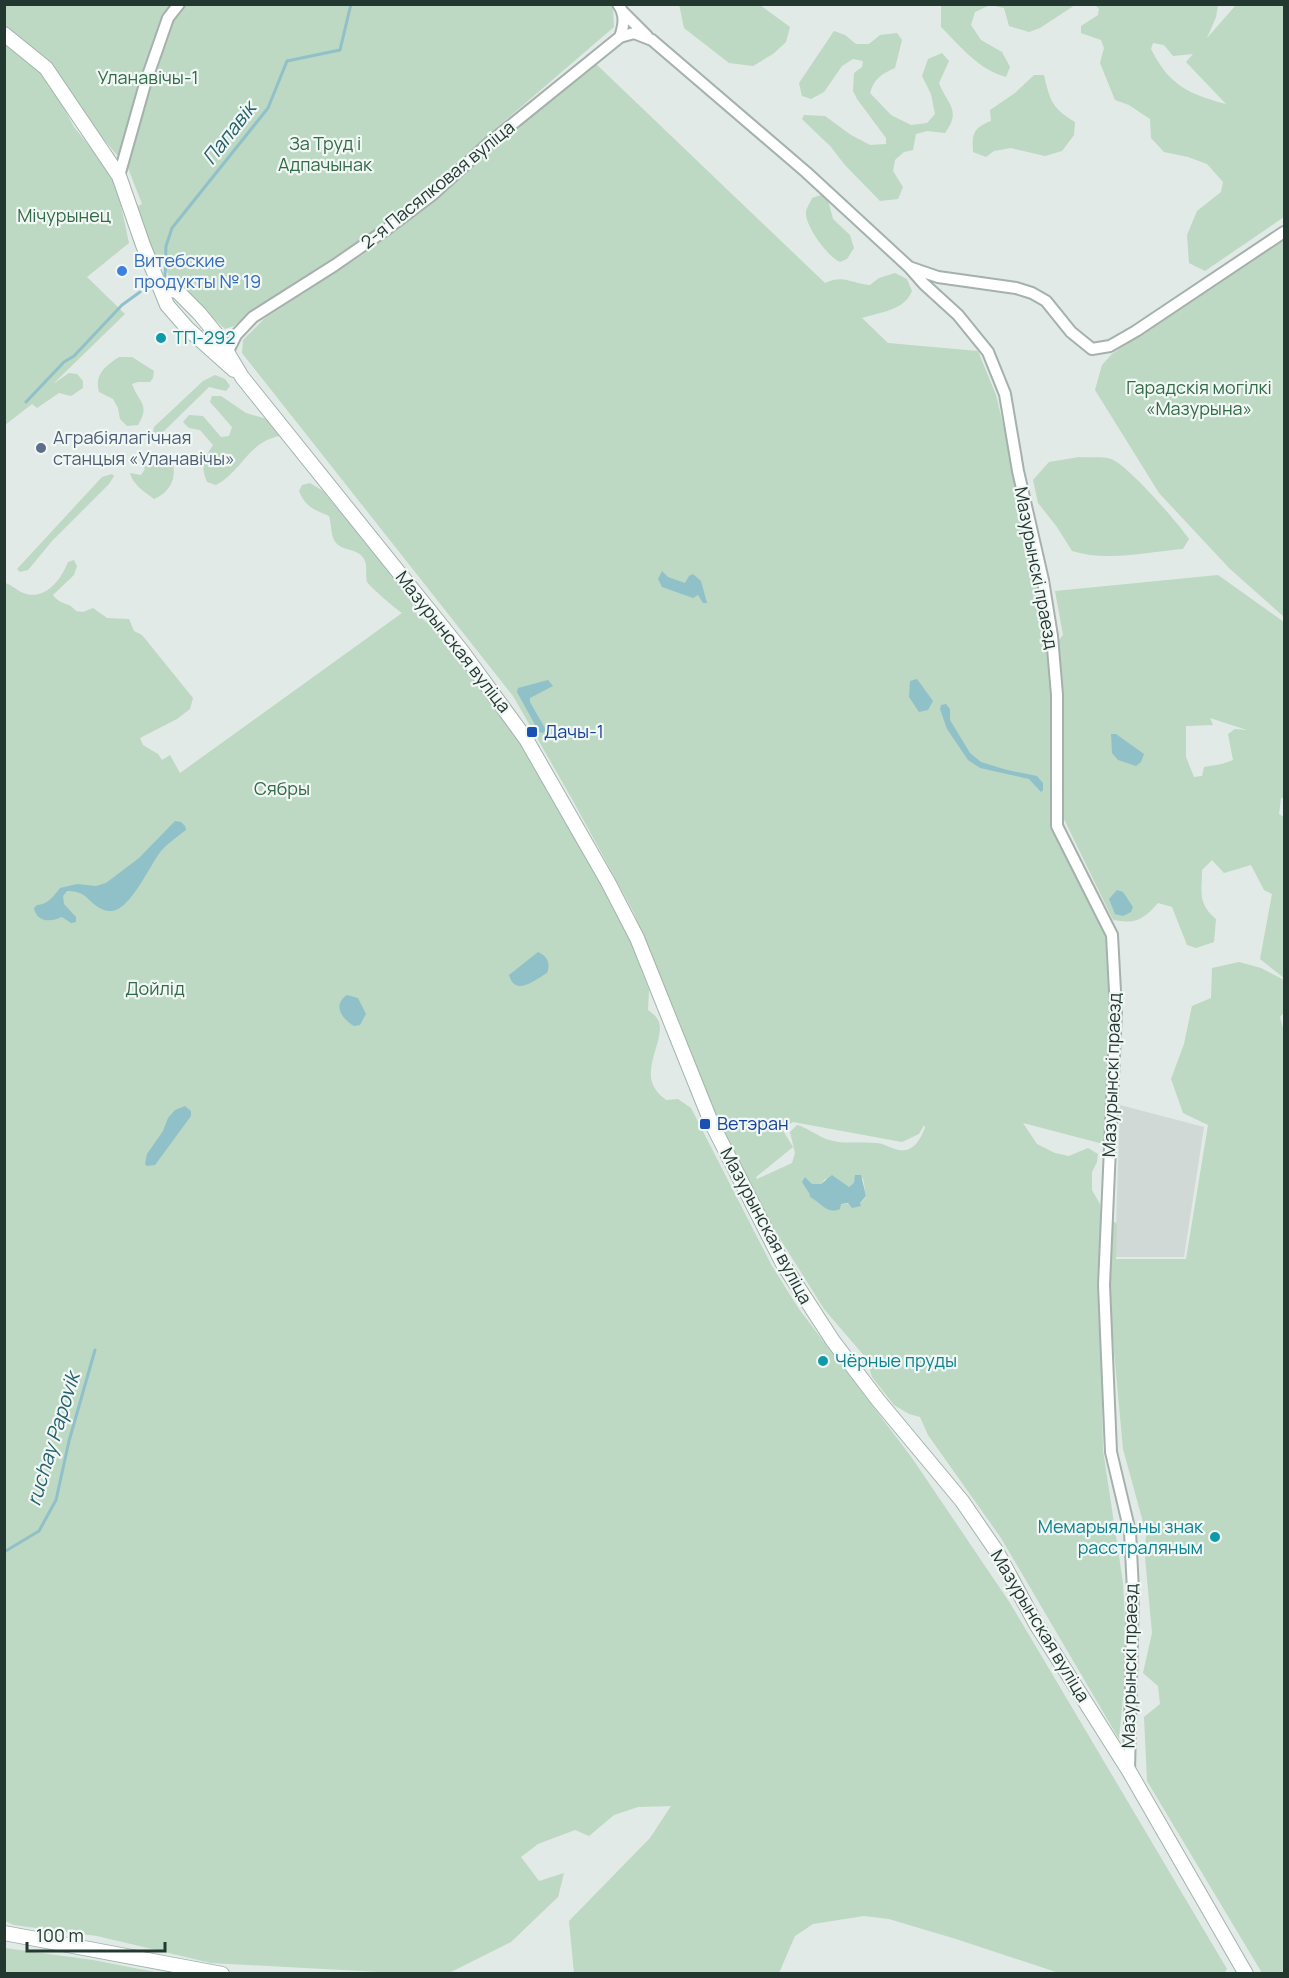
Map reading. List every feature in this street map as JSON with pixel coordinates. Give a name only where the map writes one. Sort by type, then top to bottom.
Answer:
[{"type":"street","points":[[118,176],[145,84],[168,18],[179,4]]},
{"type":"street","points":[[620,38],[624,21],[621,8]]},
{"type":"street","name":"Мазурынскі праезд","points":[[621,8],[652,40],[806,172],[958,315],[988,352],[1005,394],[1018,471],[1052,636],[1057,695],[1057,826],[1112,934],[1116,1010],[1104,1286],[1111,1452],[1131,1543],[1129,1771]]},
{"type":"street","points":[[620,38],[634,33],[652,40]]},
{"type":"street","points":[[4,34],[46,68],[118,176],[167,305],[181,321],[223,353]]},
{"type":"street","name":"2-я Пасялковая вуліца","points":[[223,353],[236,335],[254,317],[335,265],[432,195],[489,143],[620,38]]},
{"type":"street","points":[[909,267],[938,277],[1016,288],[1032,293],[1046,301],[1071,332],[1092,349],[1110,346],[1136,331],[1284,232]]},
{"type":"street","points":[[159,285],[178,292],[199,313],[223,353]]},
{"type":"street","name":"Мазурынская вуліца","points":[[223,353],[461,650],[526,739],[608,882],[637,938],[711,1122],[783,1264],[806,1301],[878,1400],[962,1501],[997,1552],[1036,1624],[1129,1771],[1246,1974]]},
{"type":"street","points":[[4,1933],[222,1974]]},
{"type":"shaded area","points":[[1120,1105],[1204,1127],[1184,1257],[1115,1257]]},
{"type":"green space","name":"За Труд і Адпачынак","points":[[611,4],[614,27],[382,226],[250,313],[234,326],[225,329],[170,280],[164,264],[157,266],[136,207],[142,204],[128,168],[84,116],[50,65],[5,27],[4,5]]},
{"type":"green space","points":[[679,4],[760,5],[790,27],[786,42],[773,54],[753,66],[729,63],[684,28]]},
{"type":"green space","points":[[941,4],[1075,5],[1040,28],[1029,32],[1009,26],[1004,8],[990,5],[975,12],[971,25],[981,40],[1002,52],[1010,67],[1006,77],[978,63],[941,27]]},
{"type":"green space","points":[[1095,5],[1218,5],[1216,17],[1207,38],[1236,5],[1284,5],[1284,217],[1205,271],[1189,263],[1187,235],[1197,211],[1221,192],[1223,182],[1207,164],[1164,152],[1151,138],[1150,119],[1129,105],[1115,100],[1100,63],[1104,48],[1101,40],[1081,33],[1081,26],[1098,15],[1099,9]],"holes":[[[1153,43],[1164,45],[1173,56],[1193,54],[1186,62],[1226,104],[1190,92],[1173,80],[1151,49]]]},
{"type":"green space","points":[[834,31],[845,35],[856,44],[869,44],[880,35],[897,33],[902,40],[895,68],[879,78],[870,93],[891,115],[911,125],[927,123],[935,114],[931,94],[922,76],[928,59],[942,53],[949,61],[939,83],[953,113],[950,125],[945,133],[927,131],[916,134],[913,150],[904,152],[895,160],[893,171],[903,187],[898,199],[880,201],[802,119],[804,115],[825,116],[851,135],[870,145],[886,144],[886,138],[853,91],[854,73],[862,67],[863,61],[853,59],[842,66],[824,92],[811,99],[802,96],[799,83]]},
{"type":"green space","name":"Мічурынец","points":[[5,37],[44,71],[74,127],[115,178],[129,243],[87,277],[125,314],[53,384],[69,373],[77,374],[83,381],[83,388],[71,396],[59,393],[37,408],[32,404],[5,425]]},
{"type":"green space","points":[[595,63],[825,283],[843,279],[870,285],[879,278],[895,273],[907,279],[912,291],[903,303],[891,310],[862,318],[888,343],[978,351],[996,395],[1031,540],[1049,637],[1060,843],[1073,872],[1110,935],[1114,1011],[1107,1145],[1023,1123],[1037,1144],[1055,1153],[1069,1156],[1088,1148],[1098,1154],[1092,1172],[1092,1190],[1100,1204],[1103,1234],[1100,1286],[1103,1450],[1123,1583],[1127,1655],[1119,1739],[1001,1538],[928,1435],[920,1417],[909,1414],[894,1405],[872,1377],[866,1358],[824,1309],[745,1183],[742,1171],[706,1095],[634,913],[513,696],[242,353],[243,340],[265,318],[364,254],[435,198]],"holes":[[[793,1122],[902,1142],[919,1134],[924,1125],[925,1128],[919,1140],[909,1149],[897,1150],[877,1143],[832,1141],[797,1125],[790,1132],[795,1153],[792,1163],[757,1179],[756,1177],[793,1147],[782,1129]],[[805,1177],[812,1185],[821,1184],[825,1179],[849,1187],[863,1178],[866,1197],[860,1203],[841,1204],[810,1197]]]},
{"type":"green space","points":[[1034,75],[1044,75],[1053,103],[1075,122],[1074,135],[1062,151],[1045,156],[1011,148],[994,151],[986,157],[973,152],[975,132],[980,126],[991,121],[990,110],[1015,93]]},
{"type":"green space","points":[[821,195],[828,200],[833,219],[850,235],[854,248],[847,259],[840,262],[829,254],[818,240],[806,217],[806,211],[812,198]]},
{"type":"green space","name":"Гарадскія могілкі «Мазурына»","points":[[1284,235],[1284,617],[1229,568],[1159,493],[1095,390],[1102,365],[1112,354]]},
{"type":"green space","points":[[119,357],[132,357],[154,371],[150,382],[132,384],[143,408],[142,418],[138,425],[127,426],[120,419],[113,399],[99,392],[99,376],[109,364]]},
{"type":"green space","points":[[215,375],[225,379],[230,386],[226,391],[209,387],[161,434],[153,432],[154,427],[203,381]]},
{"type":"green space","points":[[212,396],[221,396],[246,413],[270,420],[280,429],[279,436],[259,444],[233,472],[216,485],[207,482],[203,467],[213,445],[200,430],[189,428],[183,422],[189,415],[203,416],[221,437],[229,436],[232,427],[210,402]]},
{"type":"green space","points":[[160,454],[173,463],[174,475],[168,489],[154,499],[136,484],[130,473],[141,475],[145,469],[140,463],[147,455]]},
{"type":"green space","points":[[1079,457],[1111,459],[1128,471],[1164,508],[1189,539],[1183,549],[1113,556],[1072,551],[1038,503],[1033,480],[1049,462]]},
{"type":"green space","points":[[112,474],[114,476],[109,484],[52,541],[28,570],[20,572],[17,569],[102,477]]},
{"type":"green space","points":[[310,483],[323,491],[403,589],[413,603],[412,609],[437,630],[447,648],[495,702],[532,759],[602,884],[630,940],[649,990],[648,1010],[657,1019],[660,1027],[651,1073],[656,1090],[666,1100],[678,1099],[691,1108],[772,1266],[799,1309],[912,1458],[1010,1603],[1227,1969],[1224,1974],[1059,1973],[889,1919],[864,1916],[813,1924],[795,1936],[779,1973],[574,1973],[569,1921],[650,1838],[671,1806],[638,1807],[614,1815],[589,1836],[575,1830],[538,1844],[521,1857],[539,1881],[564,1873],[558,1897],[511,1942],[449,1973],[398,1973],[211,1963],[97,1936],[14,1925],[5,1921],[5,583],[29,595],[44,592],[61,576],[68,562],[74,560],[77,566],[74,575],[53,595],[76,611],[83,612],[93,608],[107,618],[129,619],[134,631],[142,635],[193,698],[190,709],[177,719],[140,738],[143,745],[158,754],[162,760],[170,755],[180,773],[402,613],[367,582],[364,559],[355,551],[343,548],[336,543],[329,516],[315,510],[304,501],[299,491],[302,485]]},
{"type":"green space","points":[[1218,575],[1284,622],[1284,798],[1281,798],[1279,814],[1284,817],[1284,978],[1260,959],[1272,894],[1264,890],[1251,865],[1224,873],[1212,860],[1202,870],[1203,902],[1216,919],[1214,942],[1196,948],[1187,945],[1172,907],[1158,903],[1143,917],[1133,921],[1113,920],[1062,815],[1063,690],[1058,641],[1063,635],[1055,591]],"holes":[[[1210,718],[1247,730],[1235,729],[1228,734],[1233,760],[1204,767],[1202,776],[1194,777],[1186,757],[1186,726],[1213,725]]]},
{"type":"green space","points":[[1239,962],[1261,968],[1284,980],[1284,1013],[1280,1017],[1284,1031],[1284,1973],[1262,1973],[1147,1781],[1144,1717],[1160,1704],[1158,1686],[1143,1673],[1152,1633],[1145,1557],[1146,1533],[1123,1449],[1108,1286],[1109,1218],[1117,1224],[1116,1259],[1186,1259],[1208,1125],[1183,1113],[1171,1079],[1184,1044],[1192,1006],[1211,998],[1212,968]]},
{"type":"green space","points":[[5,1948],[93,1960],[160,1973],[5,1973]]},
{"type":"water","points":[[662,571],[668,577],[685,583],[693,574],[701,581],[707,603],[703,603],[698,595],[693,598],[662,587],[658,579]]},
{"type":"water","points":[[917,679],[933,701],[928,710],[919,712],[909,697],[910,681]]},
{"type":"water","points":[[548,680],[553,686],[530,698],[546,730],[543,733],[539,732],[517,692],[518,688]]},
{"type":"water","points":[[946,704],[950,709],[950,720],[970,753],[981,762],[1037,776],[1043,783],[1043,790],[1041,792],[1029,779],[980,768],[968,760],[947,729],[940,709],[941,705]]},
{"type":"water","points":[[1111,734],[1116,734],[1144,754],[1141,762],[1136,766],[1118,760],[1112,753]]},
{"type":"water","points":[[175,821],[181,822],[186,830],[161,851],[133,895],[119,908],[112,911],[104,910],[85,896],[67,891],[63,896],[64,904],[76,917],[76,922],[71,923],[62,917],[45,920],[38,916],[34,908],[50,900],[60,888],[77,884],[96,886],[106,883],[139,858]]},
{"type":"water","points":[[1117,890],[1123,892],[1133,907],[1131,912],[1123,916],[1115,914],[1109,899]]},
{"type":"water","points":[[538,952],[547,960],[549,966],[547,973],[526,985],[520,986],[512,982],[509,975]]},
{"type":"water","points":[[347,995],[358,998],[366,1014],[360,1025],[354,1026],[340,1012],[340,1003]]},
{"type":"water","points":[[185,1106],[191,1111],[191,1116],[155,1165],[147,1166],[145,1164],[147,1154],[163,1131],[168,1118],[175,1110]]},
{"type":"water","points":[[832,1175],[849,1187],[854,1183],[855,1175],[861,1175],[866,1196],[860,1203],[861,1206],[852,1208],[848,1203],[841,1204],[840,1209],[831,1210],[810,1197],[802,1182],[805,1177],[812,1184],[821,1184]]},
{"type":"waterway","name":"Папавік","points":[[165,277],[166,246],[172,228],[268,108],[287,61],[340,50],[351,4]]},
{"type":"waterway","points":[[26,402],[122,305],[140,292]]},
{"type":"waterway","name":"ruchay Papovik","points":[[4,1552],[39,1531],[56,1500],[69,1441],[95,1350]]},
{"type":"place","name":"Витебские продукты № 19","points":[[122,271]]},
{"type":"place","name":"ТП-292","points":[[161,338]]},
{"type":"place","name":"Аграбіялагічная станцыя «Уланавічы»","points":[[41,448]]},
{"type":"place","name":"Дачы-1","points":[[532,732]]},
{"type":"place","name":"Ветэран","points":[[705,1124]]},
{"type":"place","name":"Чёрные пруды","points":[[823,1361]]},
{"type":"place","name":"Мемарыяльны знак расстраляным","points":[[1215,1537]]},
{"type":"park label","name":"Уланавічы-1","points":[[148,78]]},
{"type":"park label","name":"Сябры","points":[[282,789]]},
{"type":"park label","name":"Дойлід","points":[[155,989]]}]
